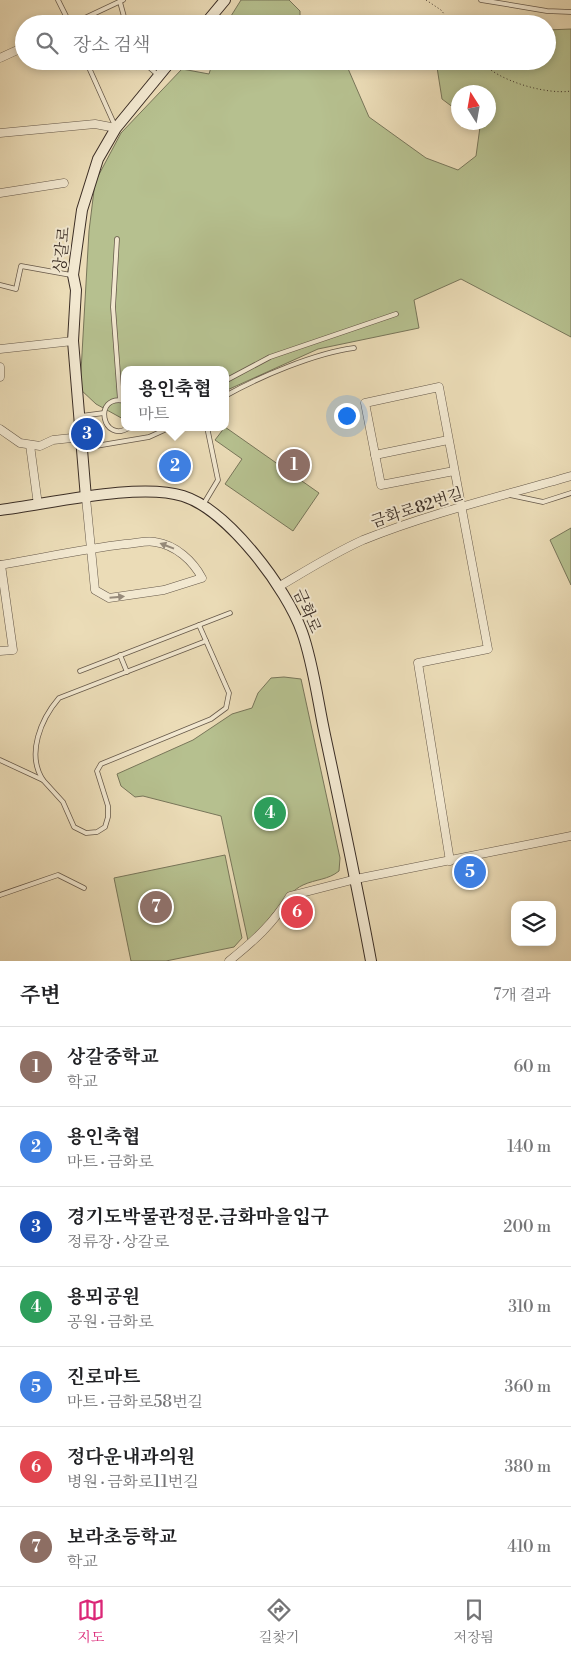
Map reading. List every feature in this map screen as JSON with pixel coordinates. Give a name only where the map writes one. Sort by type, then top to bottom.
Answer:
[{"type":"street","points":[[213,15],[222,4],[230,0]]},
{"type":"street","points":[[0,58],[15,51]]},
{"type":"street","name":"상갈로","points":[[86,498],[73,341],[76,290],[72,275],[82,210],[88,186],[98,160],[116,128],[163,70]]},
{"type":"street","points":[[0,134],[95,124],[116,128]]},
{"type":"street","points":[[0,193],[64,184]]},
{"type":"street","points":[[0,349],[73,341]]},
{"type":"street","points":[[0,366],[0,378]]},
{"type":"street","points":[[450,861],[418,663],[488,649],[439,387],[365,403],[381,485],[454,470]]},
{"type":"street","points":[[0,429],[20,444],[40,446],[54,440],[81,437]]},
{"type":"street","points":[[375,455],[448,440]]},
{"type":"street","points":[[30,445],[38,505]]},
{"type":"street","name":"금화로82번길","points":[[280,586],[328,556],[364,540],[461,508],[571,476]]},
{"type":"street","name":"금화로","points":[[0,510],[143,492],[166,492],[184,496],[203,505],[232,528],[280,586],[303,633],[356,879],[371,961]]},
{"type":"street","points":[[0,651],[13,650],[1,565],[90,548],[155,541],[174,548],[186,557],[195,565],[202,578],[164,590],[109,598],[95,590],[90,548],[86,498]]},
{"type":"street","points":[[229,961],[256,939],[272,922],[290,896],[356,879],[571,836]]},
{"type":"lane","points":[[58,0],[66,15]]},
{"type":"lane","points":[[481,0],[546,11],[571,12]]},
{"type":"lane","points":[[91,15],[121,1],[124,15]]},
{"type":"lane","points":[[90,70],[116,128]]},
{"type":"lane","points":[[152,70],[158,75]]},
{"type":"lane","points":[[117,239],[113,307],[121,390]]},
{"type":"lane","points":[[0,286],[16,289],[21,266],[72,275]]},
{"type":"lane","points":[[229,379],[270,357],[396,314]]},
{"type":"lane","points":[[229,394],[244,385],[312,359],[354,348]]},
{"type":"lane","points":[[121,400],[109,404],[104,414],[106,424],[114,430],[121,431]]},
{"type":"lane","points":[[79,416],[104,414]]},
{"type":"lane","points":[[82,448],[149,437],[162,431]]},
{"type":"lane","points":[[203,505],[218,480],[209,431]]},
{"type":"lane","points":[[508,494],[543,502],[571,492]]},
{"type":"lane","points":[[80,670],[230,613]]},
{"type":"lane","points":[[199,624],[229,693],[226,708],[211,719],[101,764],[97,771],[108,806],[108,817],[105,827],[97,832],[86,833],[74,827],[62,802],[43,780],[37,763],[36,746],[40,729],[49,710],[59,698],[206,641]]},
{"type":"lane","points":[[120,655],[126,672]]},
{"type":"lane","points":[[0,760],[43,780]]},
{"type":"lane","points":[[0,895],[58,875],[84,888]]},
{"type":"path","points":[[426,0],[445,15]]},
{"type":"path","points":[[489,70],[512,82],[561,92],[571,91]]},
{"type":"green space","points":[[241,0],[289,0],[300,11],[300,15],[232,15]]},
{"type":"green space","points":[[571,29],[571,337],[461,279],[414,300],[419,328],[318,349],[229,389],[229,366],[121,366],[121,418],[96,404],[80,389],[89,231],[95,182],[121,133],[181,70],[209,74],[210,70],[349,70],[369,117],[426,158],[458,170],[476,156],[480,130],[496,130],[496,85],[451,85],[451,106],[442,99],[437,70],[556,70],[556,30]]},
{"type":"green space","points":[[229,430],[319,493],[293,531],[225,484],[242,459],[215,440],[222,431]]},
{"type":"green space","points":[[571,528],[571,585],[550,540]]},
{"type":"green space","points":[[271,678],[301,679],[340,858],[339,871],[331,876],[296,889],[281,903],[249,945],[221,816],[143,796],[135,797],[121,786],[117,774],[193,740],[232,714],[252,708],[258,693]]},
{"type":"green space","points":[[225,855],[242,938],[234,947],[166,961],[131,961],[114,878]]},
{"type":"place","name":"경기도박물관정문.금화마을입구","points":[[87,434]]},
{"type":"place","name":"상갈중학교","points":[[294,465]]},
{"type":"place","name":"용인축협","points":[[175,466]]},
{"type":"place","name":"용뫼공원","points":[[270,813]]},
{"type":"place","name":"진로마트","points":[[470,872]]},
{"type":"place","name":"보라초등학교","points":[[156,907]]},
{"type":"place","name":"정다운내과의원","points":[[297,912]]}]
